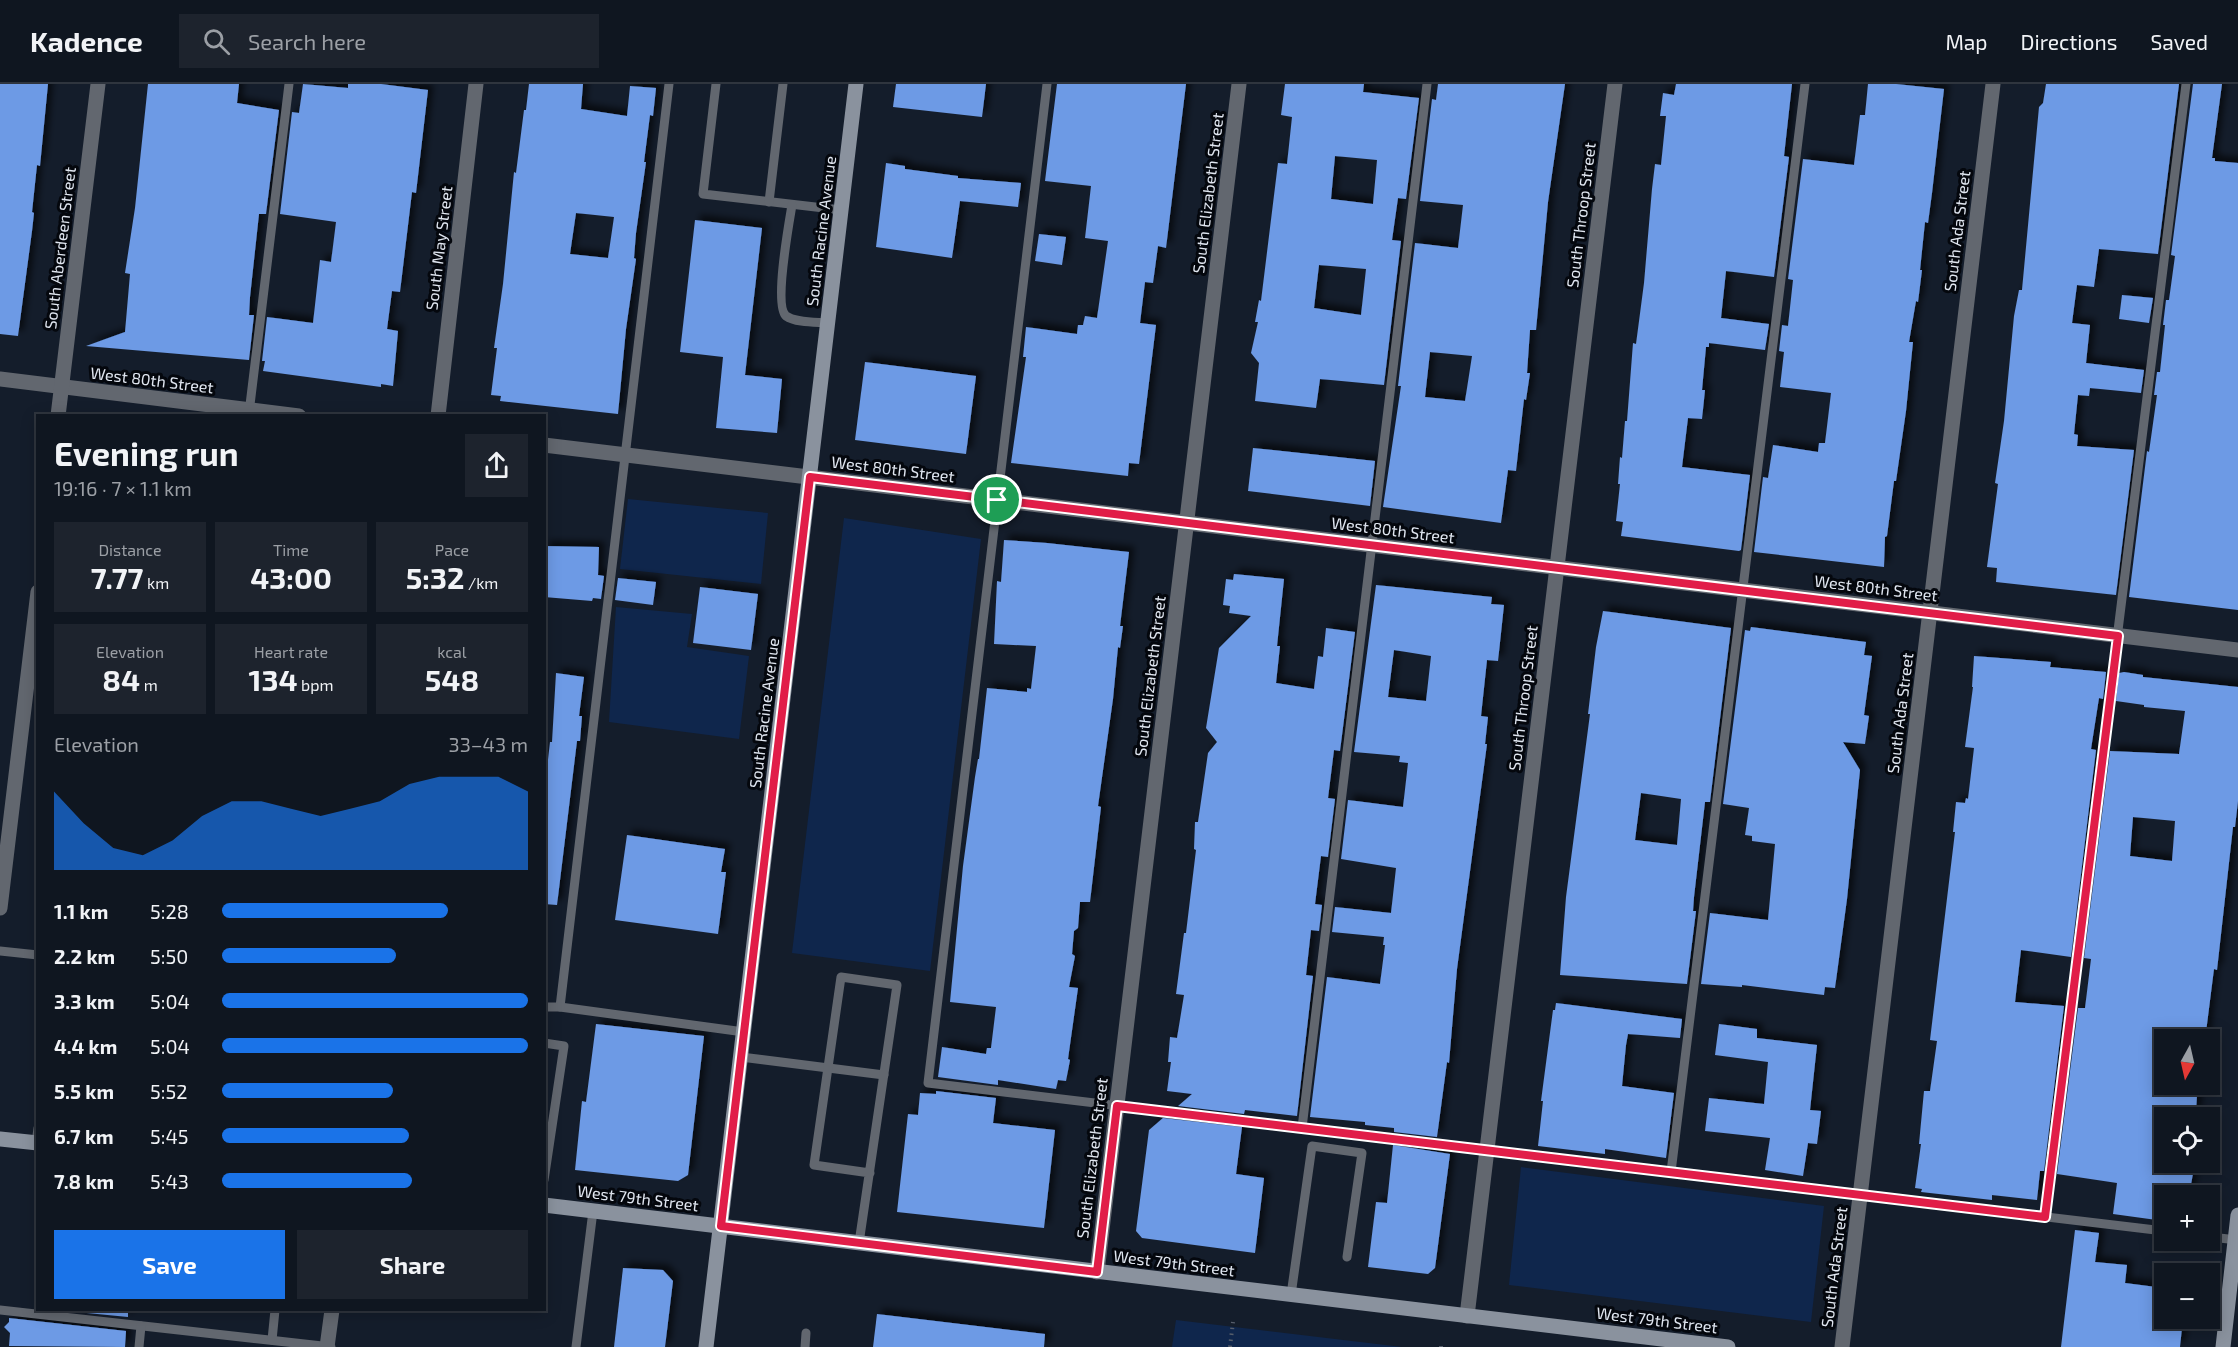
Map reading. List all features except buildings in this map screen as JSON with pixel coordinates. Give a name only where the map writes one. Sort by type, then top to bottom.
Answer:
[{"type":"street","name":"South Aberdeen Street","points":[[58,414],[98,84]]},
{"type":"street","name":"South May Street","points":[[438,414],[476,84]]},
{"type":"street","name":"South Racine Avenue","points":[[706,1347],[856,84]]},
{"type":"street","name":"South Elizabeth Street","points":[[1097,1272],[1239,84]]},
{"type":"street","name":"South Throop Street","points":[[1467,1316],[1615,84]]},
{"type":"street","name":"South Ada Street","points":[[1842,1347],[1993,84]]},
{"type":"street","name":"West 80th Street","points":[[0,379],[274,414]]},
{"type":"street","name":"West 80th Street","points":[[546,445],[2238,650]]},
{"type":"street","points":[[0,908],[36,609]]},
{"type":"street","points":[[0,1139],[36,1138]]},
{"type":"street","name":"West 79th Street","points":[[546,1204],[1719,1346]]},
{"type":"street","points":[[2223,1347],[2238,1215]]},
{"type":"street","points":[[329,1347],[332,1311]]},
{"type":"lane","points":[[249,412],[289,84]]},
{"type":"lane","points":[[561,1007],[669,84]]},
{"type":"lane","points":[[716,84],[703,194],[841,210]]},
{"type":"lane","points":[[770,202],[783,84]]},
{"type":"lane","points":[[1047,84],[928,1083],[2154,1230]]},
{"type":"lane","points":[[1302,1128],[1427,84]]},
{"type":"lane","points":[[1671,1172],[1805,84]]},
{"type":"lane","points":[[2045,1217],[2186,84]]},
{"type":"lane","points":[[792,205],[784,258],[781,306],[784,314],[794,320],[828,323]]},
{"type":"lane","points":[[0,951],[36,955]]},
{"type":"lane","points":[[860,1243],[897,985],[840,977],[814,1166],[870,1173]]},
{"type":"lane","points":[[546,1007],[561,1007],[744,1032]]},
{"type":"lane","points":[[546,1043],[564,1046],[546,1167]]},
{"type":"lane","points":[[741,1056],[884,1075]]},
{"type":"lane","points":[[1291,1295],[1312,1146],[1362,1153],[1347,1257]]},
{"type":"lane","points":[[576,1347],[593,1211]]},
{"type":"lane","points":[[2220,1238],[2236,1240]]},
{"type":"lane","points":[[0,1310],[39,1312],[329,1347]]},
{"type":"lane","points":[[272,1340],[275,1311]]},
{"type":"lane","points":[[139,1347],[141,1326]]},
{"type":"lane","points":[[805,1347],[806,1334]]},
{"type":"path","points":[[1230,1347],[1233,1322]]},
{"type":"shaded area","points":[[628,499],[768,513],[761,584],[620,569]]},
{"type":"shaded area","points":[[844,518],[981,539],[930,971],[792,953]]},
{"type":"shaded area","points":[[616,607],[692,614],[687,647],[749,656],[739,739],[609,722]]},
{"type":"shaded area","points":[[1521,1167],[1824,1206],[1811,1322],[1509,1285]]},
{"type":"shaded area","points":[[1176,1320],[1402,1347],[1172,1347]]},
{"type":"route","points":[[810,477],[997,500],[2118,636],[2045,1217],[1117,1106],[1097,1272],[721,1226],[810,477]]}]
